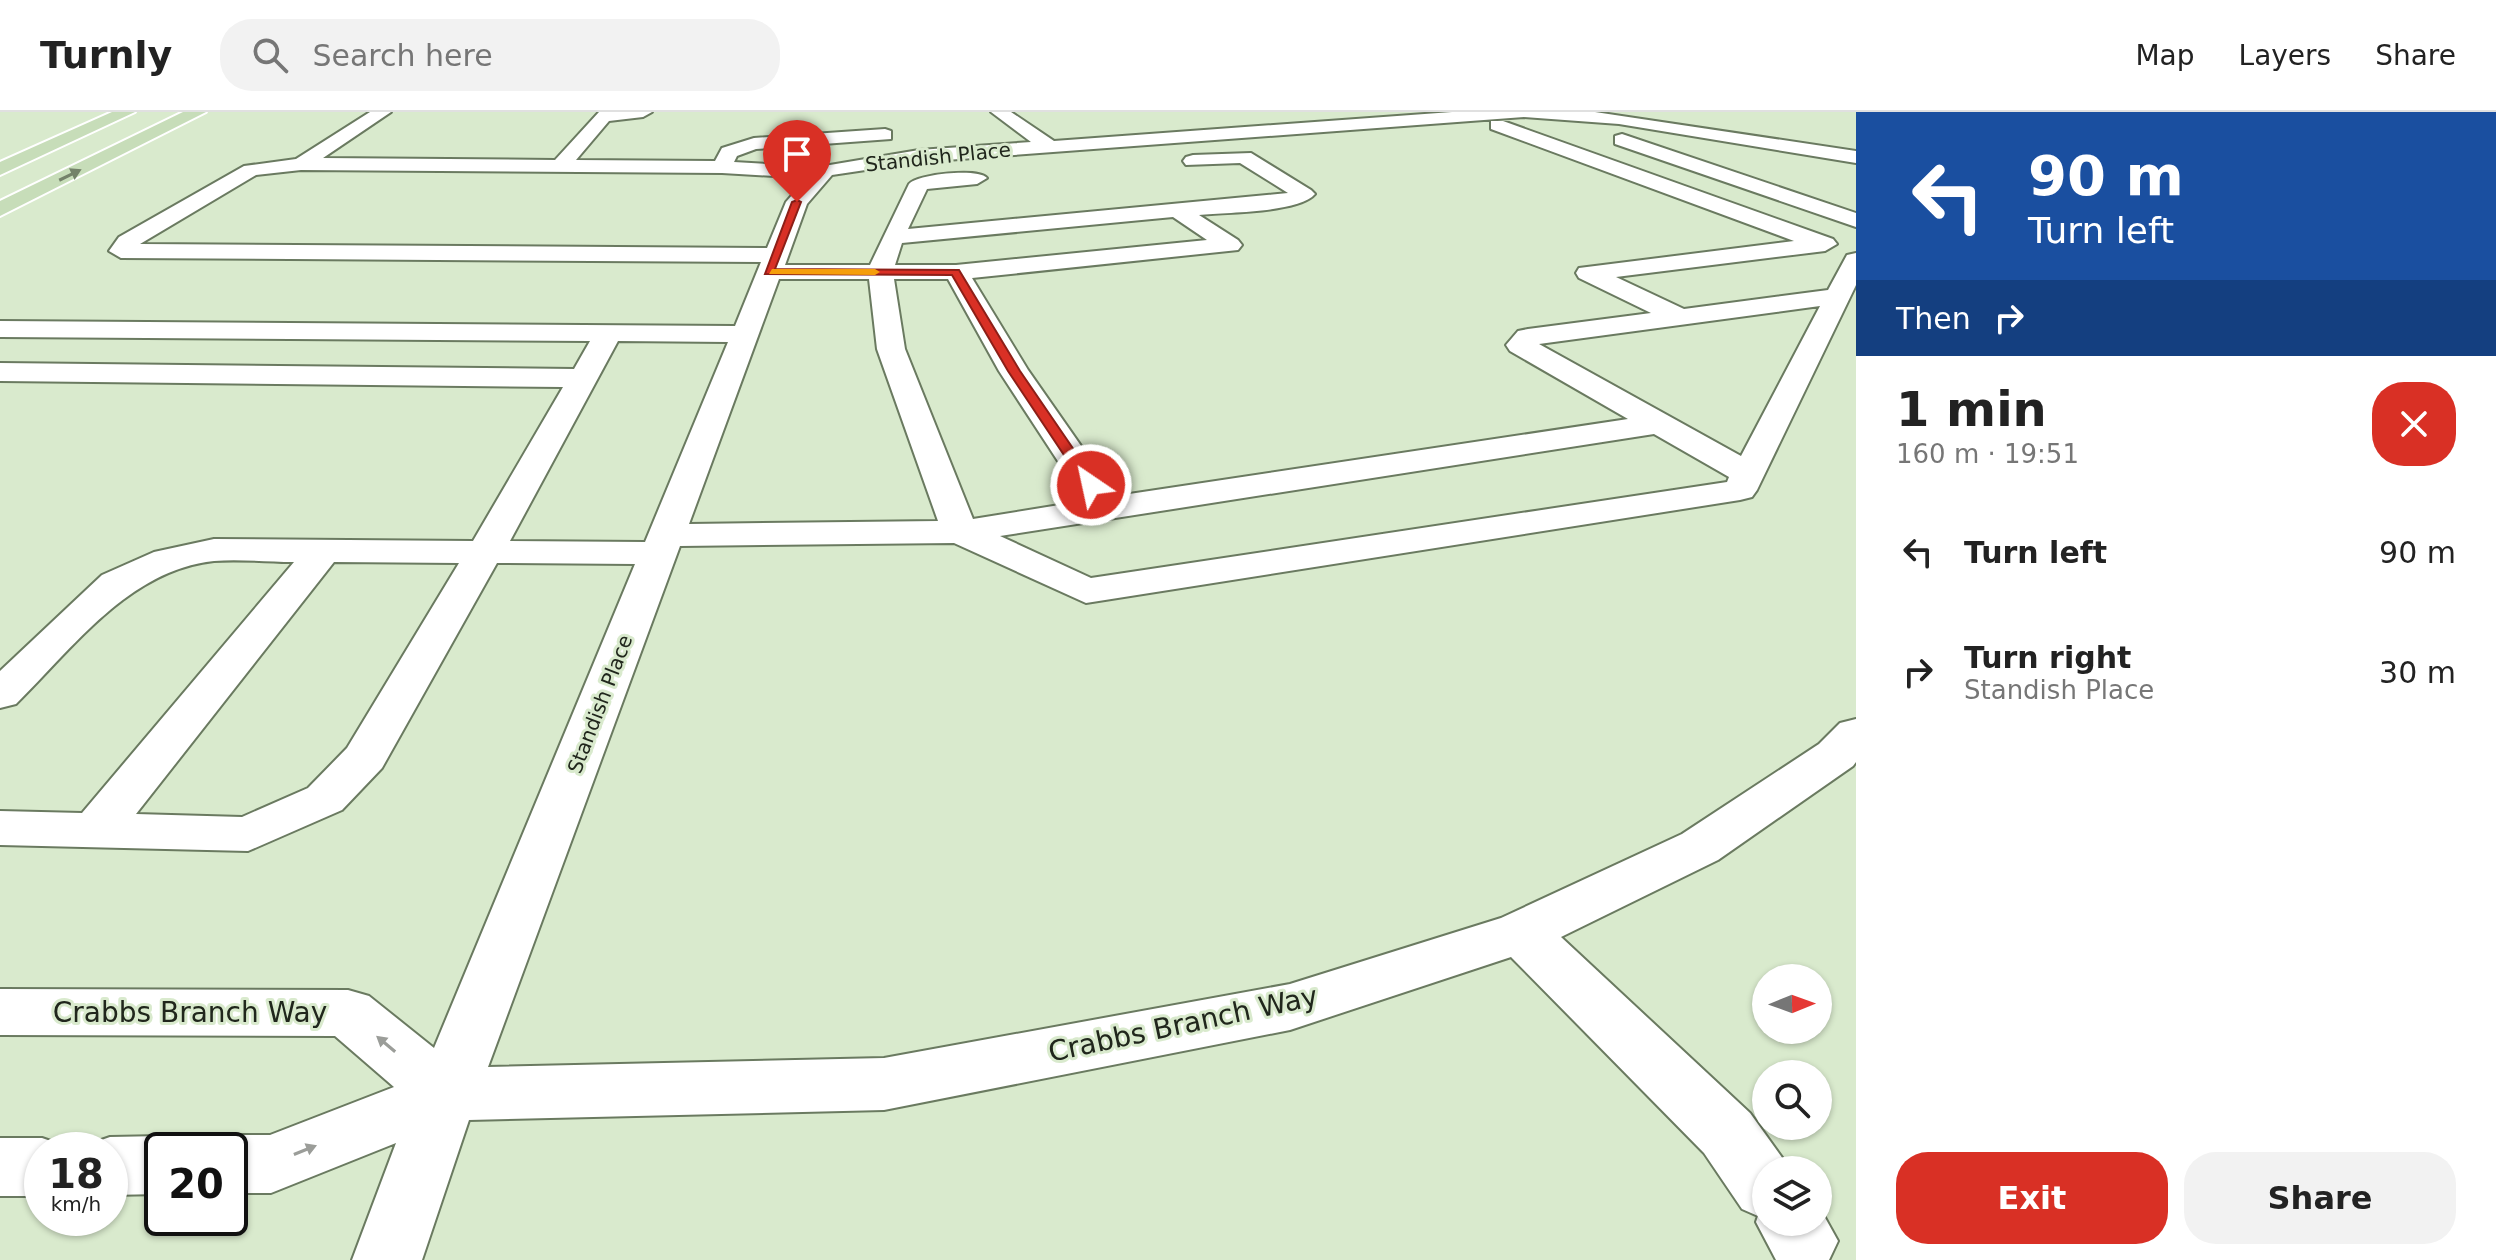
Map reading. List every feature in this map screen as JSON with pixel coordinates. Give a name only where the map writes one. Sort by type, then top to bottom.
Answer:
[{"type":"main road","points":[[0,169],[126,112]]},
{"type":"main road","points":[[0,209],[197,112]]},
{"type":"street","points":[[301,164],[382,112]]},
{"type":"street","points":[[560,166],[604,116],[643,112]]},
{"type":"street","name":"Standish Place","points":[[387,1260],[446,1094],[797,202],[823,173],[919,156],[1049,146],[1185,130],[1476,126],[1562,113],[1856,157]]},
{"type":"street","points":[[994,120],[1019,125],[1049,146]]},
{"type":"street","points":[[794,121],[811,140]]},
{"type":"street","points":[[1476,126],[1525,134],[1846,253]]},
{"type":"street","points":[[892,237],[1295,199],[1304,194],[1244,157],[1185,130]]},
{"type":"street","points":[[1525,134],[1577,130],[1600,132],[1856,220]]},
{"type":"street","points":[[1772,143],[1798,132],[1813,130]]},
{"type":"street","points":[[722,167],[729,152],[738,147],[910,133]]},
{"type":"street","points":[[1167,163],[1274,154]]},
{"type":"street","points":[[823,173],[722,167],[301,164],[251,170],[127,242],[121,251],[773,263],[880,272],[956,272],[1230,245],[1177,210]]},
{"type":"street","points":[[999,176],[919,184],[892,237],[880,272],[891,349],[960,532],[1086,591],[1740,490],[1838,296],[1846,253]]},
{"type":"street","points":[[1681,317],[1588,273],[1846,253]]},
{"type":"street","points":[[956,272],[1014,371],[1107,508]]},
{"type":"street","points":[[1748,474],[1520,345],[1528,337],[1838,296]]},
{"type":"street","points":[[0,329],[747,334]]},
{"type":"street","points":[[0,828],[248,834],[325,799],[365,757],[608,334]]},
{"type":"street","points":[[0,372],[583,378]]},
{"type":"street","points":[[0,695],[116,583],[167,560],[214,550],[485,552],[960,532],[1657,424]]},
{"type":"street","points":[[96,830],[323,551]]},
{"type":"street","name":"Crabbs Branch Way","points":[[248,1164],[271,1164],[446,1094],[884,1084],[1290,1007],[1521,933],[1700,847],[1836,755],[1856,733]]},
{"type":"street","points":[[1521,933],[1727,1133],[1752,1169]]},
{"type":"street","name":"Crabbs Branch Way","points":[[0,1012],[348,1013],[446,1094]]},
{"type":"street","points":[[0,1167],[24,1167]]},
{"type":"slow traffic","points":[[772,272],[875,272]]},
{"type":"route","points":[[797,202],[769,272],[956,272],[1014,371],[1091,485]]}]
